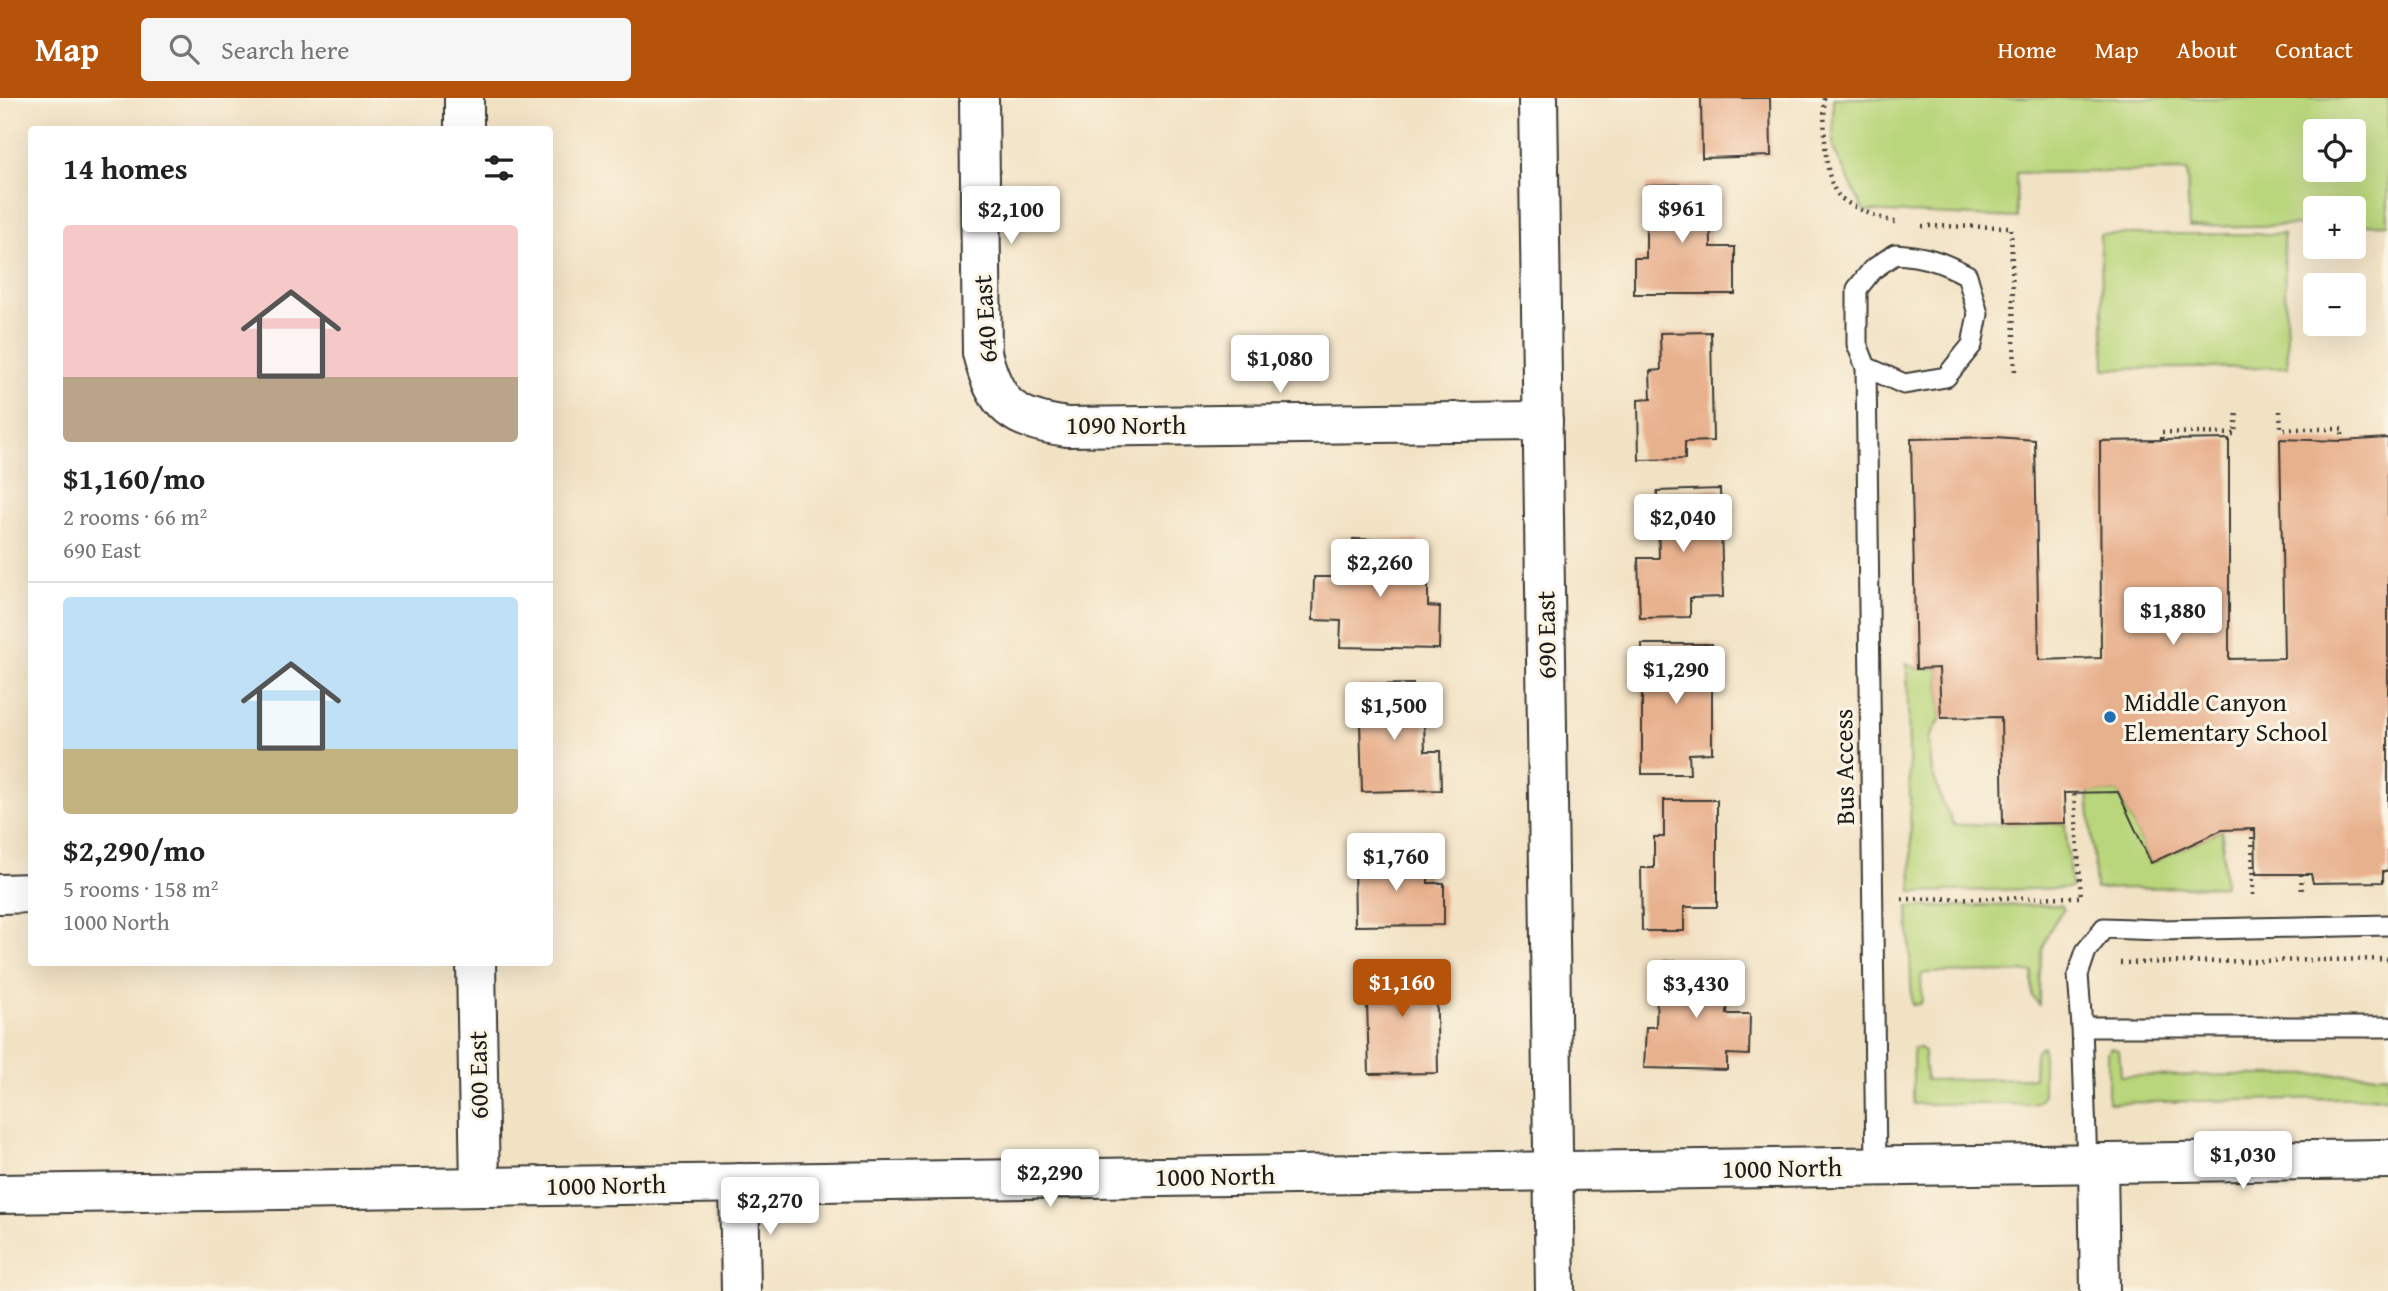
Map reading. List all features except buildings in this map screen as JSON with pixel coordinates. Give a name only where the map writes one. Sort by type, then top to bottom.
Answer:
[{"type":"street","points":[[464,98],[464,126]]},
{"type":"street","name":"640 East","points":[[979,98],[982,353],[990,384],[1008,407]]},
{"type":"street","name":"690 East","points":[[1538,98],[1555,1291]]},
{"type":"street","name":"1090 North","points":[[1008,407],[1037,423],[1067,427],[1543,421]]},
{"type":"street","points":[[0,894],[28,893]]},
{"type":"street","name":"600 East","points":[[476,966],[480,1187]]},
{"type":"street","name":"1000 North","points":[[0,1194],[2388,1159]]},
{"type":"street","points":[[2092,1163],[2100,1291]]},
{"type":"street","points":[[739,1183],[741,1291]]},
{"type":"lane","points":[[1895,254],[1923,256],[1967,275],[1978,314],[1972,345],[1946,377],[1904,384],[1866,368],[1857,344],[1857,289],[1872,270],[1895,254]]},
{"type":"lane","name":"Bus Access","points":[[1866,368],[1876,1167]]},
{"type":"lane","points":[[2092,1163],[2078,975],[2086,951],[2104,928],[2160,930],[2388,925]]},
{"type":"lane","points":[[2082,1027],[2388,1027]]},
{"type":"path","points":[[2162,439],[2162,432],[2235,434],[2237,411]]},
{"type":"path","points":[[2280,411],[2281,429],[2343,429],[2341,440]]},
{"type":"path","points":[[1902,899],[2081,897],[2074,792]]},
{"type":"path","points":[[2252,830],[2253,895]]},
{"type":"path","points":[[2301,874],[2302,894]]},
{"type":"path","points":[[2120,963],[2388,959]]},
{"type":"green space","points":[[1833,98],[2388,98],[2388,224],[2366,225],[2366,196],[2303,196],[2303,225],[2189,227],[2187,171],[2016,173],[2017,218],[1864,211],[1833,148]]},
{"type":"green space","points":[[2100,234],[2283,234],[2288,367],[2105,369]]},
{"type":"green space","points":[[1907,663],[1916,669],[1939,668],[1941,718],[1929,739],[1932,771],[1954,825],[2065,823],[2071,888],[1912,892]]},
{"type":"green space","points":[[2088,792],[2118,792],[2151,863],[2222,830],[2225,886],[2096,889]]},
{"type":"green space","points":[[2061,905],[2064,909],[2044,943],[2039,1005],[2032,996],[2032,972],[1925,973],[1921,975],[1922,1001],[1912,1005],[1908,907]]},
{"type":"green space","points":[[2043,1046],[2043,1095],[2039,1102],[1913,1104],[1913,1048],[1920,1048],[1924,1052],[1926,1080],[2034,1078],[2035,1053]]},
{"type":"green space","points":[[2110,1048],[2119,1050],[2121,1076],[2388,1074],[2388,1097],[2108,1103]]},
{"type":"place","name":"Middle Canyon Elementary School","points":[[2110,717]]}]
